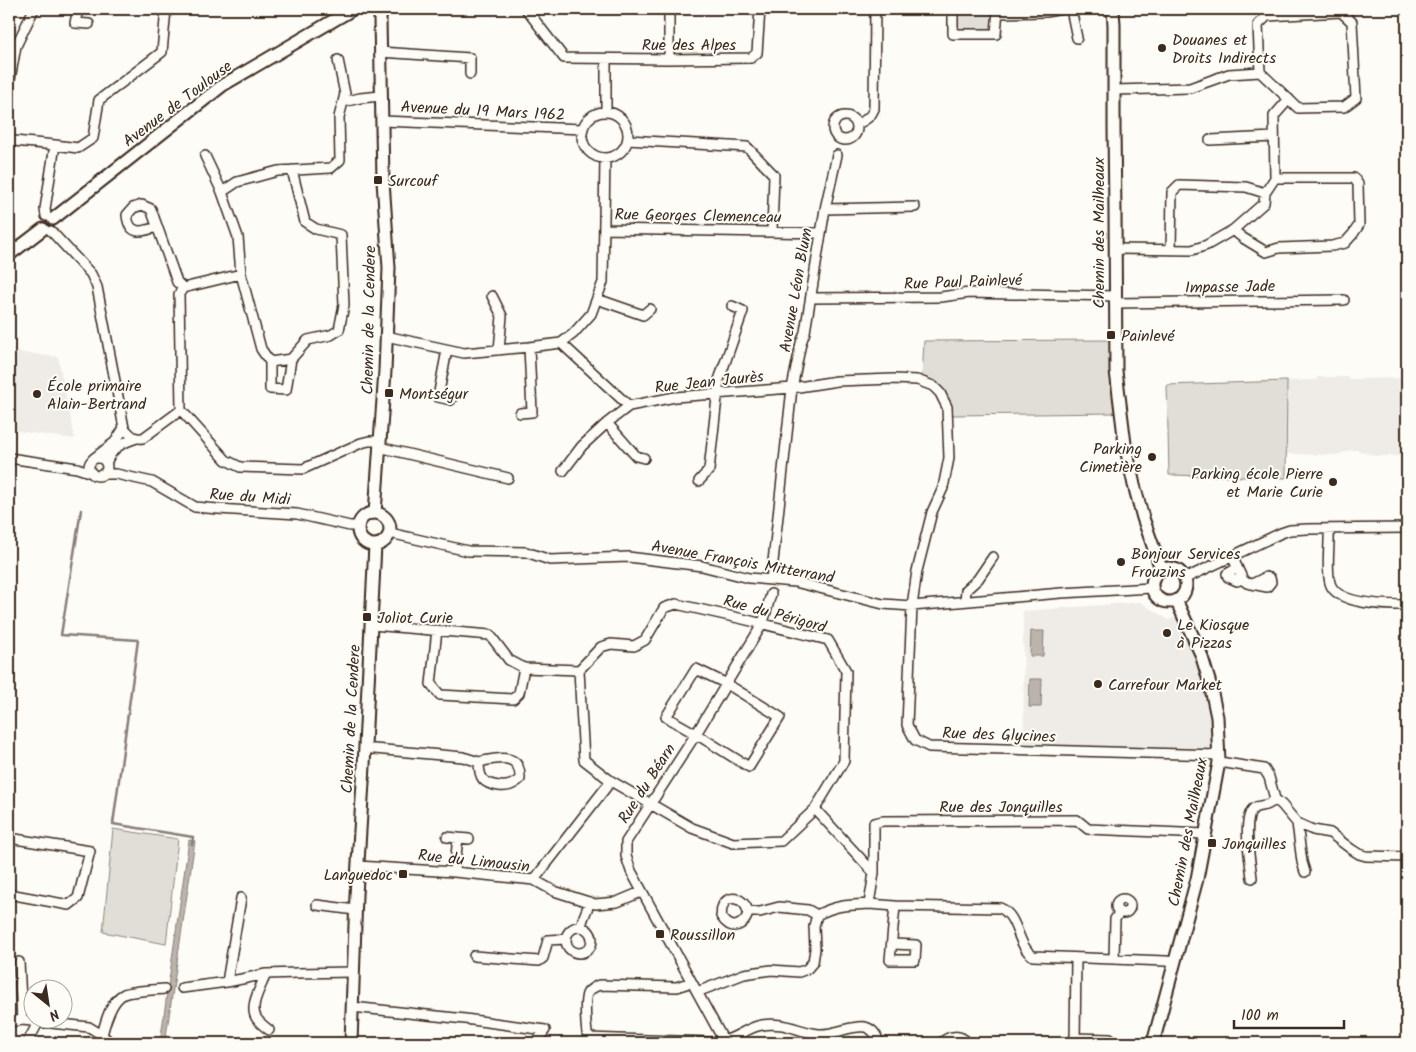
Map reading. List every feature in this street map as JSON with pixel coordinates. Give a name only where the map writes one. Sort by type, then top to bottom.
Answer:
[{"type":"street","points":[[9,85],[16,46],[34,9]]},
{"type":"street","points":[[78,9],[75,24],[88,24]]},
{"type":"street","points":[[9,144],[14,140],[78,148],[93,138],[99,100],[162,52],[166,9]]},
{"type":"street","name":"Avenue de Toulouse","points":[[50,218],[224,85],[354,9]]},
{"type":"street","name":"Chemin de la Cendere","points":[[375,513],[389,268],[383,181],[380,52],[382,9]]},
{"type":"street","name":"Rue des Alpes","points":[[526,9],[564,58],[606,59],[751,58],[757,53],[760,9]]},
{"type":"street","points":[[669,59],[670,9]]},
{"type":"street","points":[[857,124],[864,122],[874,109],[875,9]]},
{"type":"street","points":[[954,9],[953,34],[996,34],[998,11],[1046,12],[1061,9]]},
{"type":"street","points":[[1072,9],[1077,38]]},
{"type":"street","name":"Chemin des Mailheaux","points":[[1113,9],[1116,371],[1125,444],[1134,485],[1143,518],[1163,570]]},
{"type":"street","points":[[1341,12],[1352,22],[1356,98],[1344,107],[1298,108],[1260,72],[1258,24],[1267,16],[1341,12]]},
{"type":"street","points":[[380,52],[470,58],[470,74]]},
{"type":"street","points":[[386,336],[464,353],[529,347],[561,343],[573,334],[591,314],[603,282],[605,158],[613,157],[620,153],[628,140],[628,129],[622,119],[606,112],[606,59]]},
{"type":"street","points":[[222,192],[237,182],[278,171],[331,168],[340,160],[339,118],[345,94],[338,60]]},
{"type":"street","points":[[1114,90],[1190,88],[1229,74],[1260,72]]},
{"type":"street","points":[[344,102],[381,96]]},
{"type":"street","points":[[1116,249],[1192,250],[1207,245],[1233,230],[1264,204],[1265,193],[1274,178],[1274,116],[1289,100]]},
{"type":"street","name":"Avenue du 19 Mars 1962","points":[[605,158],[595,156],[587,150],[583,140],[583,129],[594,115],[606,112]]},
{"type":"street","name":"Avenue du 19 Mars 1962","points":[[382,121],[583,129]]},
{"type":"street","points":[[1210,140],[1274,138]]},
{"type":"street","points":[[628,140],[747,147],[774,175],[772,231]]},
{"type":"street","points":[[9,255],[54,227],[45,210],[55,145]]},
{"type":"street","name":"Avenue Léon Blum","points":[[771,580],[792,388],[805,332],[825,209],[836,155]]},
{"type":"street","points":[[205,156],[222,192],[238,237],[241,274],[261,349],[270,362],[270,389],[286,390],[291,359],[308,340],[340,330],[344,305],[341,235],[316,229],[305,222],[292,170]]},
{"type":"street","points":[[1233,230],[1266,252],[1279,248],[1332,246],[1345,243],[1359,225],[1358,184],[1354,178],[1274,178]]},
{"type":"street","points":[[1171,249],[1172,192],[1179,185],[1246,187],[1265,193]]},
{"type":"street","points":[[825,209],[915,207]]},
{"type":"street","points":[[157,227],[177,282],[183,288]]},
{"type":"street","name":"Rue Georges Clemenceau","points":[[604,229],[821,233]]},
{"type":"street","points":[[47,230],[91,274],[97,286],[124,428],[129,434],[137,438]]},
{"type":"street","points":[[241,274],[183,288],[179,294],[182,410],[226,460],[240,467],[303,469],[369,440],[508,478]]},
{"type":"street","name":"Rue Paul Painlevé","points":[[811,298],[941,297],[969,293],[1115,299]]},
{"type":"street","points":[[492,296],[502,316],[499,350]]},
{"type":"street","points":[[597,299],[643,315],[650,309]]},
{"type":"street","name":"Impasse Jade","points":[[1115,299],[1344,300]]},
{"type":"street","points":[[698,481],[709,470],[719,380],[743,312],[732,306]]},
{"type":"street","points":[[561,343],[630,406],[607,423],[582,446],[563,471]]},
{"type":"street","points":[[520,413],[532,412],[529,347]]},
{"type":"street","points":[[447,350],[438,397],[451,400]]},
{"type":"street","points":[[270,362],[291,359]]},
{"type":"street","name":"Rue Jean Jaurès","points":[[630,406],[675,397],[792,388],[837,381],[917,380],[933,386],[945,400],[948,407],[949,458],[943,488],[932,512],[917,571],[912,606]]},
{"type":"street","points":[[124,428],[115,442],[91,461],[89,468],[97,474],[106,470],[109,454],[114,449],[137,438],[143,438],[182,410]]},
{"type":"street","points":[[607,423],[636,456],[644,458]]},
{"type":"street","name":"Rue du Midi","points":[[9,458],[77,468],[97,474],[116,474],[152,482],[194,507],[297,514],[350,526],[358,526]]},
{"type":"street","name":"Rue du Midi","points":[[77,468],[97,458],[102,459],[116,474]]},
{"type":"street","points":[[375,513],[386,518],[390,525],[390,533],[384,542],[370,545],[362,540],[359,535],[358,526],[364,516],[375,513]]},
{"type":"street","points":[[1184,578],[1290,530],[1407,528]]},
{"type":"street","points":[[1328,529],[1329,576],[1332,589],[1337,594],[1364,603],[1407,605]]},
{"type":"street","name":"Avenue François Mitterrand","points":[[390,533],[468,551],[526,552],[550,560],[628,557],[702,566],[749,578],[795,582],[883,604],[912,606],[1061,593],[1152,588]]},
{"type":"street","name":"Chemin de la Cendere","points":[[351,1043],[352,972],[375,545]]},
{"type":"street","points":[[1232,556],[1237,568],[1229,572],[1227,574],[1228,577],[1237,581],[1242,578],[1247,583],[1252,584]]},
{"type":"street","points":[[965,601],[966,590],[978,580],[993,557]]},
{"type":"street","points":[[1172,569],[1184,578],[1184,591],[1176,600],[1165,602],[1160,600],[1153,592],[1154,577],[1163,570],[1172,569]]},
{"type":"street","name":"Rue du Béarn","points":[[724,1042],[641,892],[626,856],[626,842],[696,734],[763,624],[771,594]]},
{"type":"street","name":"Chemin des Mailheaux","points":[[1153,1043],[1194,888],[1219,758],[1217,717],[1210,684],[1201,654],[1176,600]]},
{"type":"street","name":"Rue du Périgord","points":[[676,604],[763,624],[828,640],[846,671],[844,761],[815,810],[781,841],[733,843],[692,828],[611,781],[584,760],[579,670],[601,647],[611,644],[634,646],[645,640],[664,608],[676,604]]},
{"type":"street","name":"Rue des Glycines","points":[[912,606],[908,725],[915,740],[929,747],[1219,758],[1264,769],[1269,777],[1275,799]]},
{"type":"street","points":[[372,625],[490,635],[509,660],[524,668],[579,670]]},
{"type":"street","points":[[437,630],[431,684],[440,695],[514,699],[518,693],[524,668]]},
{"type":"street","points":[[696,669],[727,684],[780,717],[749,767],[666,717],[696,669]]},
{"type":"street","points":[[365,749],[463,757],[479,762],[497,758],[509,759],[516,763],[521,771],[520,779],[513,785],[504,787],[486,784],[481,777],[479,762]]},
{"type":"street","points":[[534,880],[611,781]]},
{"type":"street","points":[[1252,878],[1248,836],[1250,814],[1253,809],[1272,803],[1275,799],[1297,823],[1305,828],[1334,835],[1359,854],[1366,856],[1407,857]]},
{"type":"street","points":[[815,810],[874,873],[869,904]]},
{"type":"street","name":"Rue des Jonquilles","points":[[874,873],[874,823],[883,821],[1076,820],[1088,829],[1205,834]]},
{"type":"street","points":[[1297,823],[1305,872]]},
{"type":"street","points":[[447,837],[469,840]]},
{"type":"street","points":[[9,838],[90,851],[78,898],[69,905],[9,894]]},
{"type":"street","points":[[454,872],[458,838]]},
{"type":"street","name":"Rue du Limousin","points":[[358,866],[454,872],[534,880],[554,891],[595,904],[618,902],[641,892]]},
{"type":"street","points":[[227,982],[241,898]]},
{"type":"street","points":[[581,927],[590,902]]},
{"type":"street","points":[[697,992],[744,974],[771,970],[800,972],[807,969],[813,962],[815,949],[814,926],[817,915],[840,906],[869,904],[1000,908],[1007,911],[1026,949],[1033,956],[1175,962]]},
{"type":"street","points":[[317,906],[355,910]]},
{"type":"street","points":[[892,944],[895,906]]},
{"type":"street","points":[[748,912],[760,912],[779,907],[808,910],[817,915]]},
{"type":"street","points":[[1114,959],[1115,919],[1119,913]]},
{"type":"street","points":[[576,927],[581,927],[592,936],[589,950],[582,954],[574,953],[568,949],[566,939],[570,931],[576,927]]},
{"type":"street","points":[[474,956],[539,961],[543,958],[548,940],[566,939]]},
{"type":"street","points":[[1076,958],[1075,1040],[1110,1039]]},
{"type":"street","points":[[9,1022],[22,1020],[19,962]]},
{"type":"street","points":[[182,988],[266,974],[352,972]]},
{"type":"street","points":[[266,974],[254,1005],[254,1014],[269,1030]]},
{"type":"street","points":[[691,982],[677,987],[599,985],[591,989],[586,995],[585,1029],[587,1041],[724,1042],[748,1029],[775,1023],[819,1034],[830,1034],[854,1027],[864,1027],[876,1034],[879,1043]]},
{"type":"street","points":[[107,1041],[107,1016],[124,994],[164,989]]},
{"type":"street","points":[[352,1007],[545,1030],[536,1043]]},
{"type":"street","points":[[72,1025],[89,1027],[107,1041]]},
{"type":"street","points":[[27,1043],[34,1030]]},
{"type":"street","points":[[940,1043],[952,1037],[962,1038],[968,1043]]},
{"type":"shaded area","points":[[957,9],[993,9],[993,30],[957,30]]},
{"type":"shaded area","points":[[1110,340],[1110,365],[1115,413],[953,415],[949,403],[938,387],[934,383],[922,378],[924,341]]},
{"type":"shaded area","name":"École primaire Alain-Bertrand","points":[[9,351],[58,357],[75,439],[9,430]]},
{"type":"shaded area","points":[[1317,377],[1348,377],[1349,379],[1406,378],[1407,456],[1375,456],[1358,450],[1351,450],[1336,455],[1286,454],[1287,381],[1317,380]]},
{"type":"shaded area","points":[[1287,381],[1286,478],[1169,475],[1167,385]]},
{"type":"shaded area","points":[[1140,602],[1169,620],[1178,616],[1195,652],[1210,704],[1213,740],[1211,747],[1204,751],[1024,743],[1023,611]]},
{"type":"shaded area","points":[[1031,631],[1044,631],[1043,656],[1030,656]]},
{"type":"shaded area","points":[[1030,679],[1042,679],[1041,707],[1029,707]]},
{"type":"shaded area","points":[[113,829],[178,839],[166,944],[103,932]]},
{"type":"shaded area","points":[[189,840],[195,841],[165,1043],[160,1043]]},
{"type":"waterway","points":[[81,510],[61,635],[138,640],[113,824],[193,837],[192,844]]},
{"type":"place","name":"Douanes et Droits Indirects","points":[[1162,48]]},
{"type":"place","name":"Surcouf","points":[[378,180]]},
{"type":"place","name":"Painlevé","points":[[1111,335]]},
{"type":"place","name":"Montségur","points":[[389,393]]},
{"type":"place","name":"École primaire Alain-Bertrand","points":[[37,394]]},
{"type":"place","name":"Parking Cimetière","points":[[1152,457]]},
{"type":"place","name":"Parking école Pierre et Marie Curie","points":[[1333,482]]},
{"type":"place","name":"Bonjour Services Frouzins","points":[[1121,562]]},
{"type":"place","name":"Joliot Curie","points":[[367,617]]},
{"type":"place","name":"Le Kiosque à Pizzas","points":[[1167,633]]},
{"type":"place","name":"Carrefour Market","points":[[1098,684]]},
{"type":"place","name":"Jonquilles","points":[[1212,843]]},
{"type":"place","name":"Languedoc","points":[[403,874]]},
{"type":"place","name":"Roussillon","points":[[660,934]]}]
